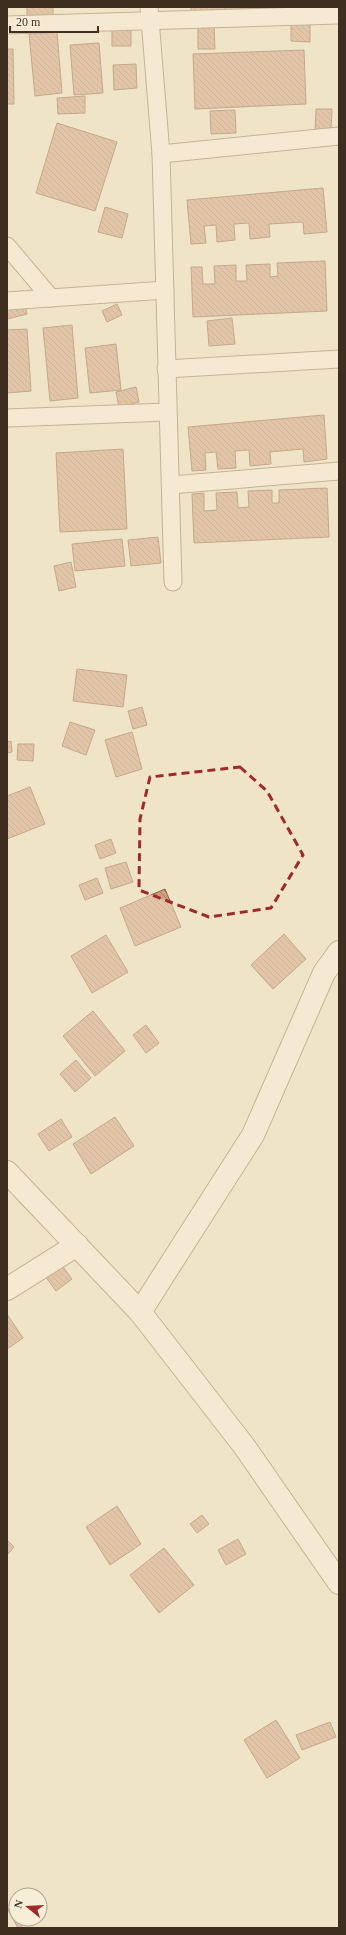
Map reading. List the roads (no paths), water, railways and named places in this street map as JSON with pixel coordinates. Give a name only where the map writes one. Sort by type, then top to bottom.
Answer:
[{"type":"street","points":[[140,1312],[253,1135],[324,973],[339,952]]},
{"type":"street","points":[[10,1180],[77,1245],[140,1312],[244,1446],[339,1583]]},
{"type":"street","points":[[7,1289],[77,1245]]},
{"type":"lane","points":[[150,14],[161,154],[167,412],[171,485],[173,582]]},
{"type":"lane","points":[[7,25],[150,14],[339,15]]},
{"type":"lane","points":[[161,154],[339,136]]},
{"type":"lane","points":[[7,246],[51,298]]},
{"type":"lane","points":[[7,301],[165,290]]},
{"type":"lane","points":[[166,369],[339,359]]},
{"type":"lane","points":[[7,418],[167,412]]},
{"type":"lane","points":[[171,485],[339,471]]}]
